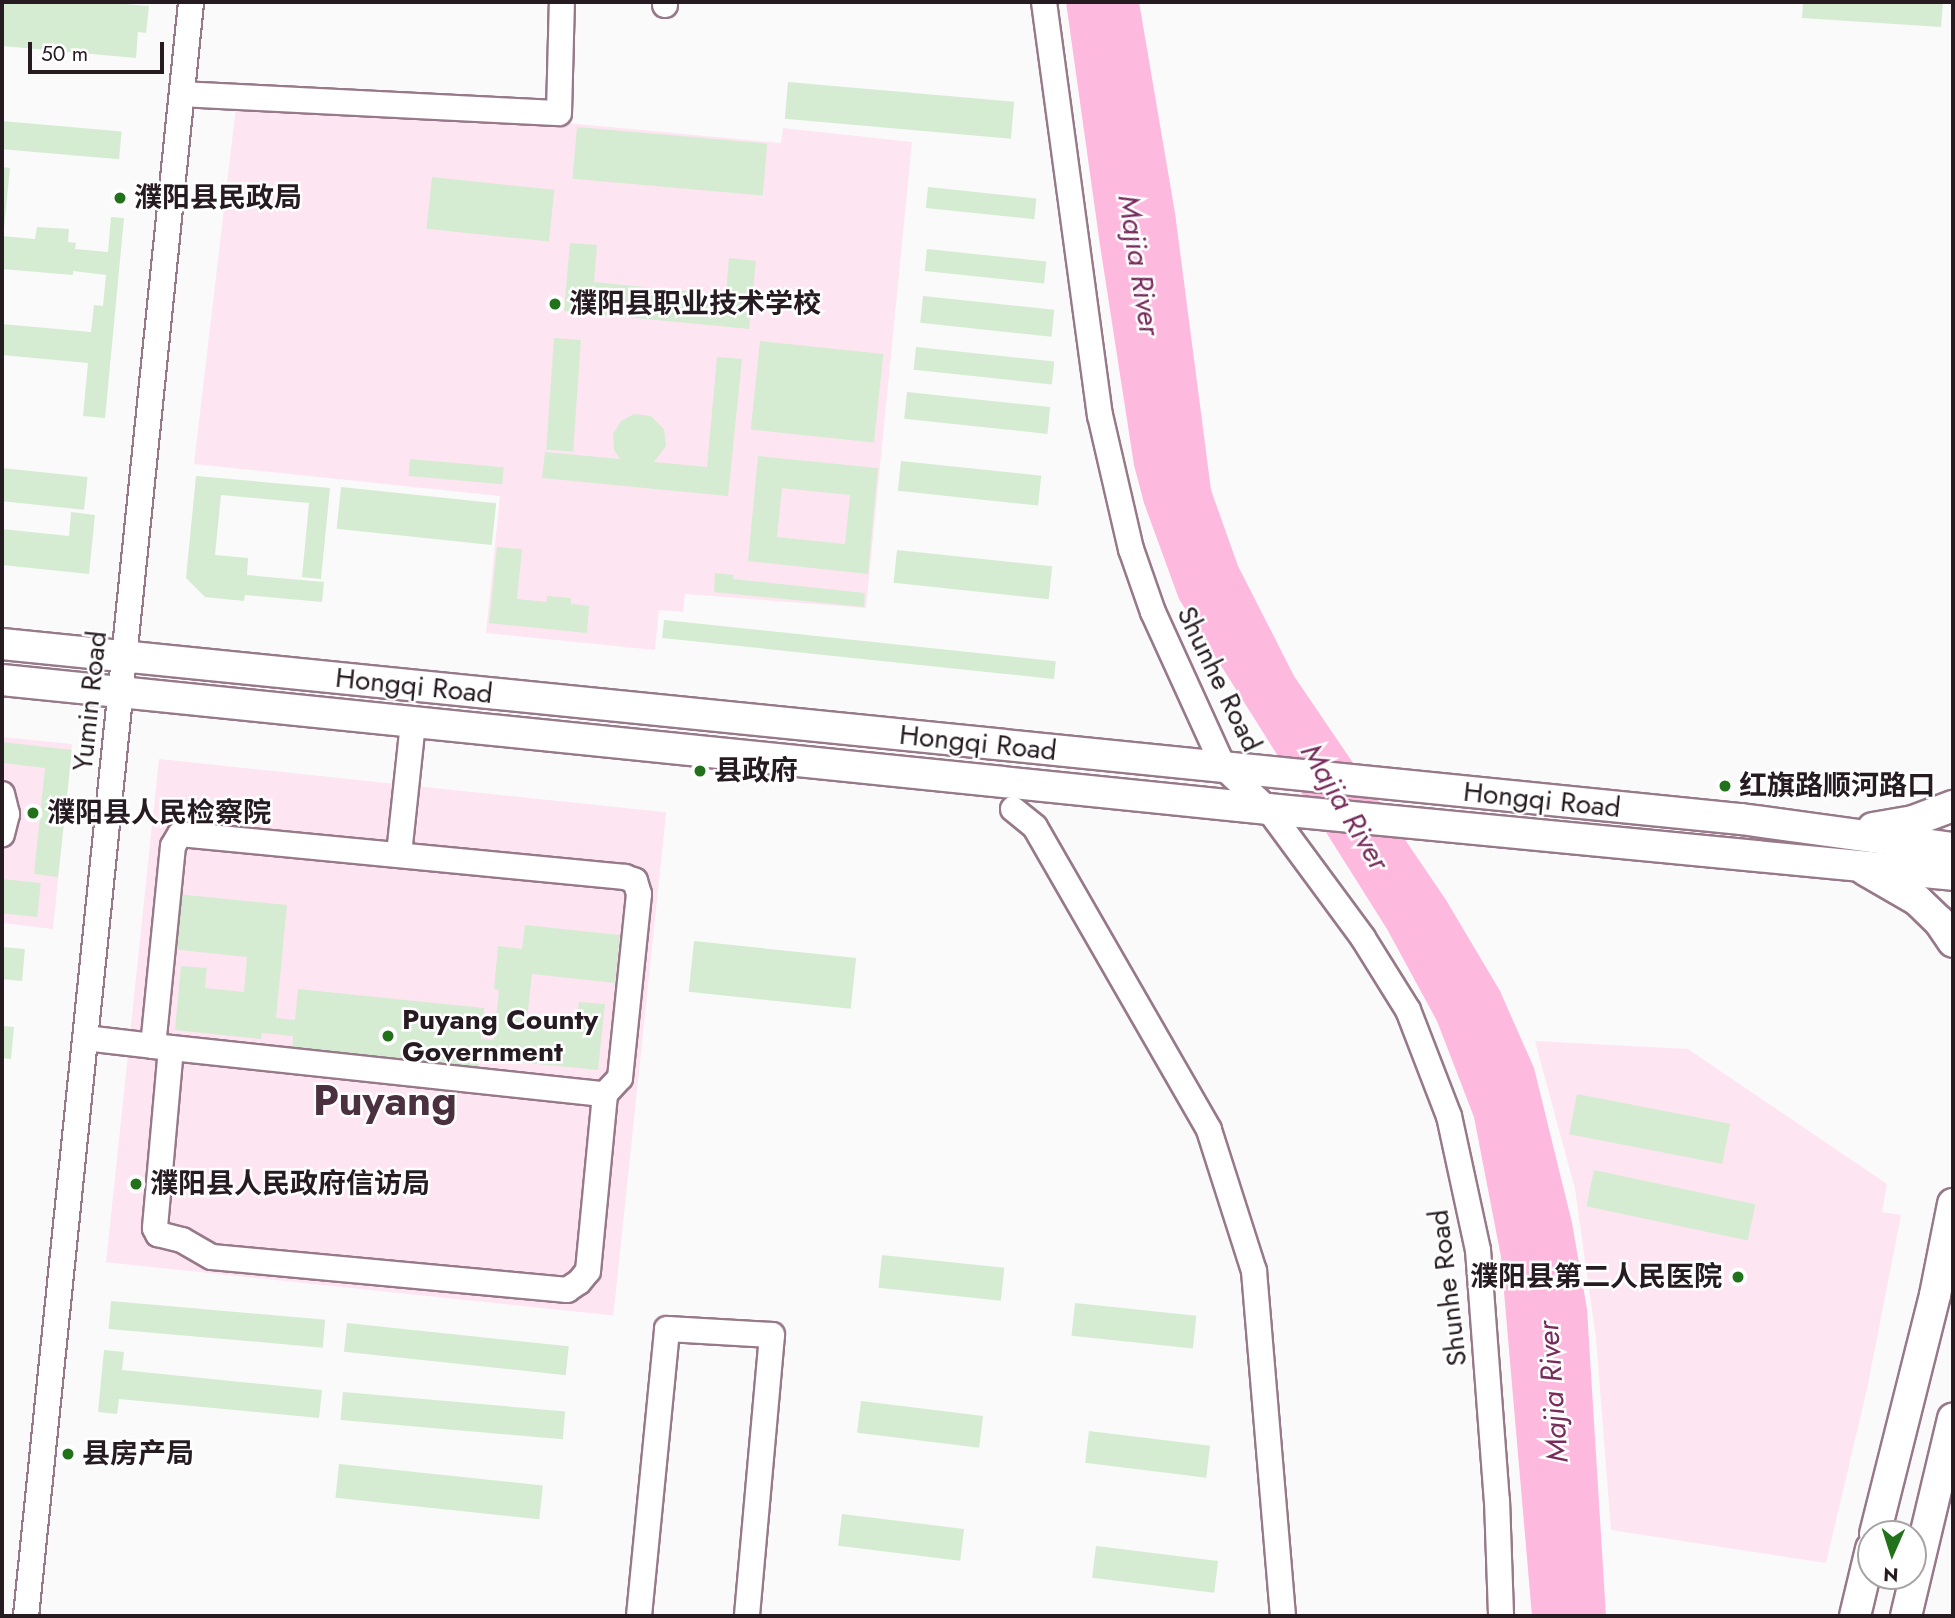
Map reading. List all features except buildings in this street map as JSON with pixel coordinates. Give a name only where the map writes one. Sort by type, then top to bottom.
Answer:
[{"type":"main road","name":"Hongqi Road","points":[[2,644],[1842,832],[1953,848]]},
{"type":"main road","name":"Hongqi Road","points":[[2,680],[798,762],[1953,875]]},
{"type":"main road","points":[[798,762],[801,725]]},
{"type":"main road","points":[[1842,832],[1913,821],[1953,806]]},
{"type":"main road","points":[[1856,864],[1917,900],[1939,921],[1953,942]]},
{"type":"main road","points":[[1879,1520],[1936,1295],[1953,1204]]},
{"type":"main road","points":[[1906,1616],[1953,1419]]},
{"type":"main road","points":[[1855,1616],[1861,1590]]},
{"type":"street","name":"Yumin Road","points":[[26,1616],[191,2]]},
{"type":"street","points":[[182,94],[559,113],[562,2]]},
{"type":"street","name":"Shunhe Road","points":[[1044,2],[1100,415],[1116,491],[1153,612],[1224,768],[1281,810],[1408,1010],[1449,1116],[1478,1250],[1497,1500],[1502,1616]]},
{"type":"street","points":[[399,854],[413,722]]},
{"type":"street","points":[[2,794],[7,814],[2,834]]},
{"type":"street","points":[[1013,809],[1035,827],[1209,1130],[1254,1271],[1283,1616]]},
{"type":"street","points":[[180,834],[399,854],[625,877],[635,881],[639,894],[620,1078],[606,1094],[588,1270],[579,1282],[567,1290],[212,1257],[182,1240],[158,1234],[155,1228],[173,846],[180,834]]},
{"type":"street","points":[[85,1038],[606,1094]]},
{"type":"street","points":[[639,1616],[667,1329],[772,1335],[747,1616]]},
{"type":"shaded area","name":"濮阳县职业技术学校","points":[[236,107],[556,122],[781,143],[783,128],[912,142],[866,608],[685,594],[683,612],[659,610],[655,650],[486,633],[500,496],[194,464]]},
{"type":"shaded area","name":"濮阳县人民检察院","points":[[2,737],[72,744],[53,929],[2,923]]},
{"type":"shaded area","name":"Puyang County Government","points":[[159,759],[666,812],[613,1316],[106,1262]]},
{"type":"shaded area","name":"濮阳县第二人民医院","points":[[1535,1041],[1688,1049],[1887,1184],[1882,1212],[1901,1215],[1867,1389],[1826,1563],[1611,1530],[1596,1338],[1575,1189]]},
{"type":"water","name":"Majia River","points":[[1066,2],[1139,2],[1175,213],[1211,490],[1238,566],[1294,676],[1446,900],[1500,991],[1534,1068],[1572,1223],[1587,1309],[1606,1616],[1532,1616],[1501,1257],[1474,1117],[1437,1021],[1387,929],[1179,599],[1144,503],[1134,465]]},
{"type":"place","name":"濮阳县民政局","points":[[120,198]]},
{"type":"place","name":"濮阳县职业技术学校","points":[[555,304]]},
{"type":"place","name":"县政府","points":[[700,771]]},
{"type":"place","name":"红旗路顺河路口","points":[[1725,786]]},
{"type":"place","name":"濮阳县人民检察院","points":[[33,813]]},
{"type":"place","name":"Puyang County Government","points":[[388,1036]]},
{"type":"place","name":"濮阳县人民政府信访局","points":[[136,1184]]},
{"type":"place","name":"濮阳县第二人民医院","points":[[1738,1277]]},
{"type":"place","name":"县房产局","points":[[68,1454]]},
{"type":"district","name":"Puyang","points":[[385,1101]]}]
